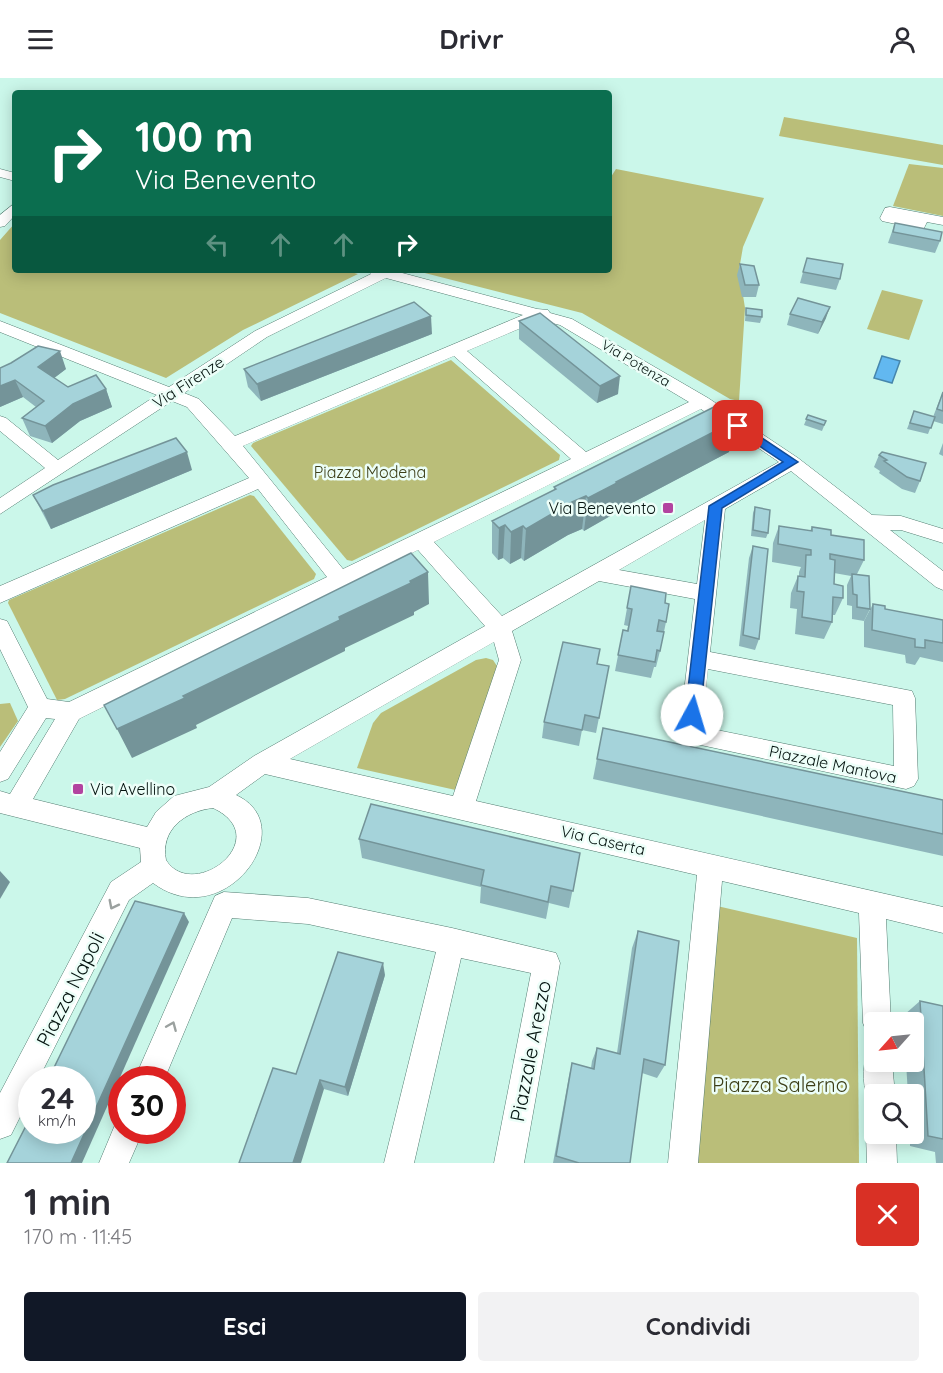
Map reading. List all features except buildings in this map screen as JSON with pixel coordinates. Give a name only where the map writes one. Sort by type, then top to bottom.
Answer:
[{"type":"street","points":[[0,224],[12,210]]},
{"type":"street","points":[[923,217],[943,221]]},
{"type":"street","name":"Via Firenze","points":[[0,507],[261,334],[375,273]]},
{"type":"street","name":"Via Potenza","points":[[387,273],[566,322],[702,402],[792,462],[943,582]]},
{"type":"street","points":[[232,444],[542,314]]},
{"type":"street","points":[[0,326],[193,403],[232,444],[339,578]]},
{"type":"street","points":[[456,350],[583,459]]},
{"type":"street","points":[[153,840],[8,804],[71,712],[339,578],[702,402]]},
{"type":"street","points":[[0,422],[58,469]]},
{"type":"street","points":[[214,797],[262,763],[792,462]]},
{"type":"street","points":[[0,595],[262,480]]},
{"type":"street","name":"Piazzale Mantova","points":[[699,659],[904,698],[906,779],[690,734],[716,506]]},
{"type":"street","points":[[867,522],[901,523],[943,536]]},
{"type":"street","points":[[420,539],[500,628],[510,660],[462,807]]},
{"type":"street","points":[[596,573],[706,593]]},
{"type":"street","points":[[0,627],[40,708]]},
{"type":"street","points":[[40,708],[71,712]]},
{"type":"street","points":[[0,772],[40,708]]},
{"type":"street","name":"Via Caserta","points":[[262,763],[462,807],[943,920]]},
{"type":"street","points":[[154,1066],[218,894],[228,875],[240,863],[248,849],[250,834],[248,820],[240,809],[229,801],[214,797],[199,798],[170,813],[159,825],[153,840],[152,854],[156,867],[165,878],[179,885],[218,894]]},
{"type":"street","points":[[683,1163],[711,866]]},
{"type":"street","name":"Piazza Napoli","points":[[0,1125],[120,891],[156,867]]},
{"type":"street","name":"Piazzale Arezzo","points":[[218,894],[452,941],[546,963],[509,1163]]},
{"type":"street","points":[[872,905],[877,1012]]},
{"type":"street","points":[[399,1163],[452,941]]},
{"type":"street","points":[[114,1163],[122,1144]]},
{"type":"street","points":[[881,1144],[882,1163]]},
{"type":"green space","points":[[784,117],[943,145],[943,165],[779,136]]},
{"type":"green space","points":[[909,164],[943,168],[943,216],[893,206]]},
{"type":"green space","points":[[616,169],[764,198],[743,247],[739,270],[745,308],[739,401],[730,399],[582,313],[425,273],[612,273],[612,175]]},
{"type":"green space","points":[[12,226],[12,273],[358,274],[243,330],[166,378],[0,313],[0,240]]},
{"type":"green space","points":[[882,290],[923,300],[909,340],[867,329]]},
{"type":"green space","name":"Piazza Modena","points":[[451,360],[560,455],[559,460],[352,561],[347,560],[251,446],[253,443]]},
{"type":"green space","points":[[250,495],[254,496],[316,574],[314,579],[65,699],[57,700],[8,603],[9,600]]},
{"type":"green space","points":[[486,658],[493,660],[497,666],[460,791],[357,768],[373,723],[381,713],[476,660]]},
{"type":"green space","points":[[10,703],[18,721],[0,747],[0,704]]},
{"type":"green space","name":"Piazza Salerno","points":[[717,906],[857,938],[859,1163],[695,1163]]},
{"type":"water","points":[[882,356],[900,361],[892,383],[874,378]]},
{"type":"place","name":"Via Benevento","points":[[668,508]]},
{"type":"place","name":"Via Avellino","points":[[78,789]]},
{"type":"route","points":[[692,715],[716,506],[792,462],[738,426]]}]
